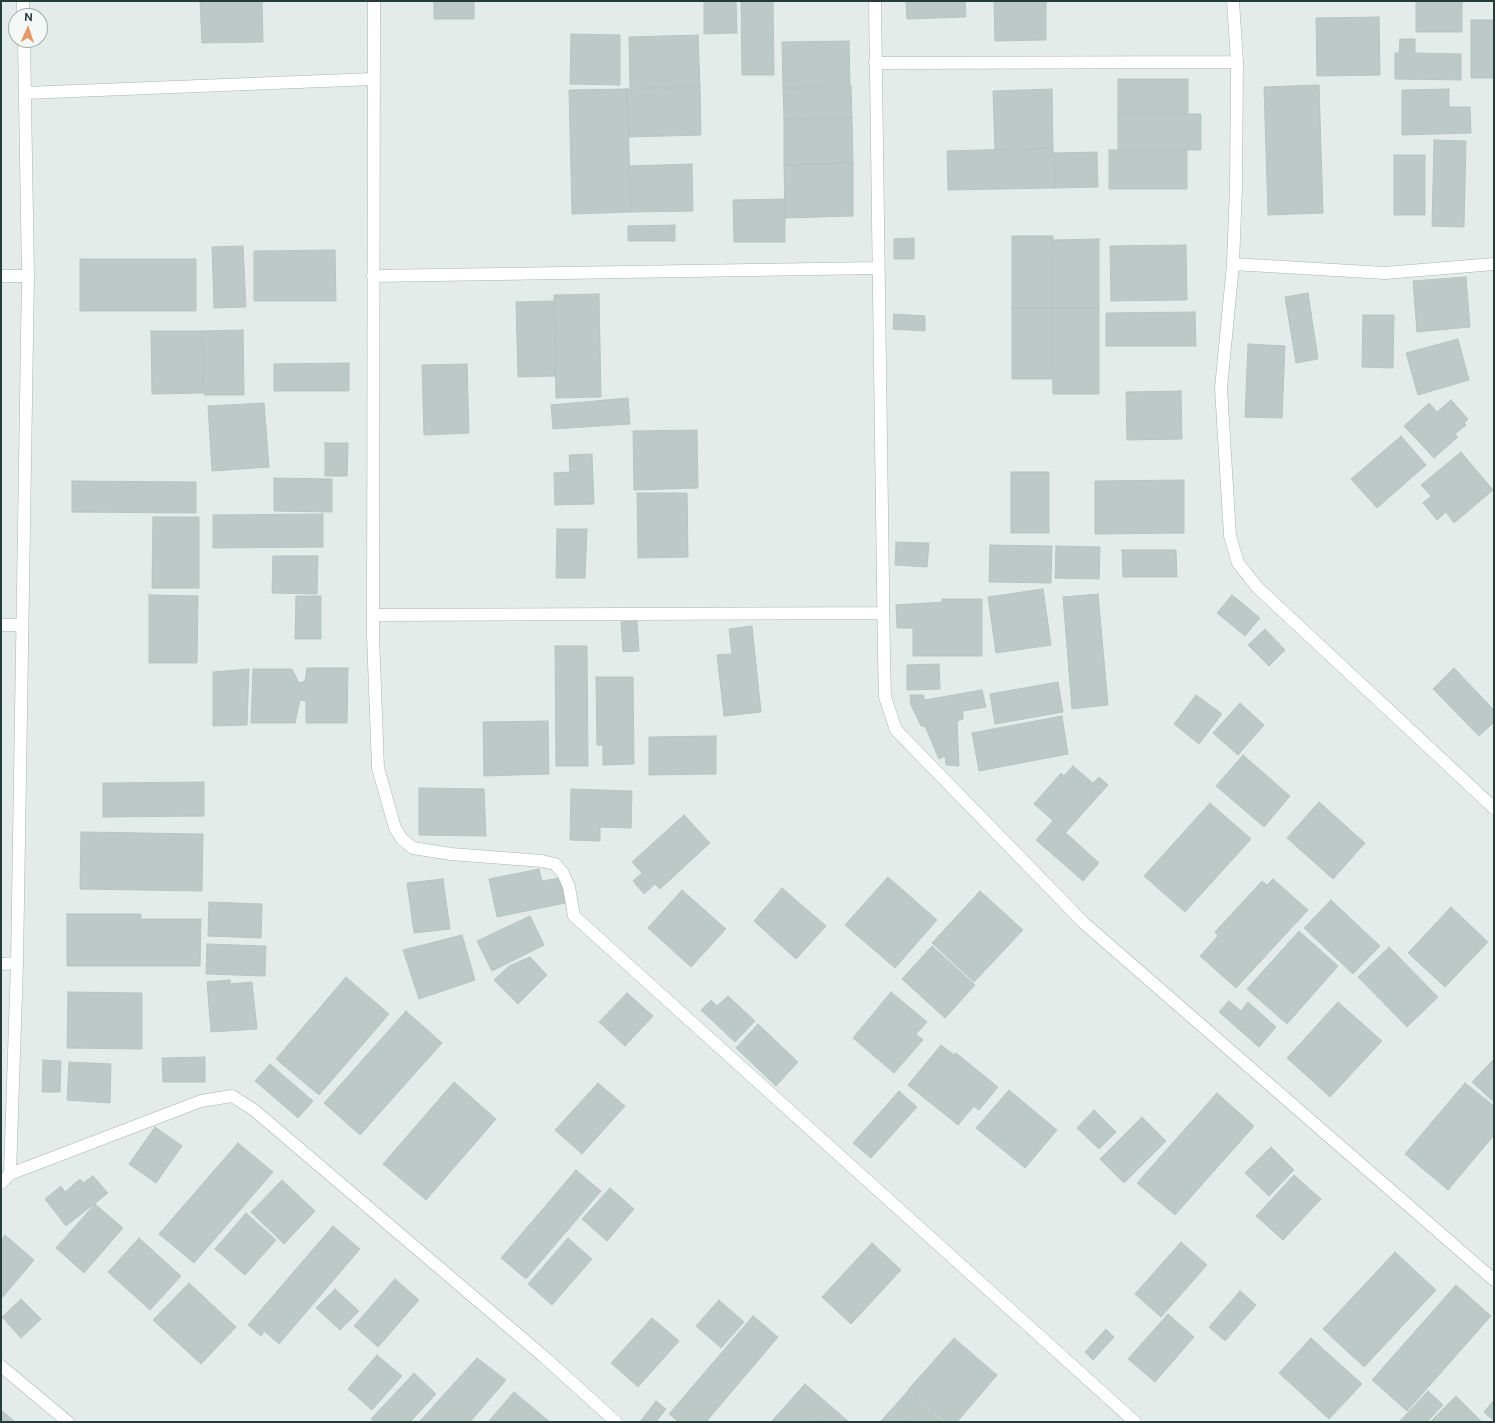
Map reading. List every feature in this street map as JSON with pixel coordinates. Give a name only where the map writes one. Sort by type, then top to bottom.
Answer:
[{"type":"street","points":[[374,1],[373,615],[378,768],[395,828],[402,839],[413,848],[451,854],[542,861],[555,864],[563,873],[569,887],[574,916],[1135,1422]]},
{"type":"street","points":[[875,1],[885,697],[896,730],[1085,924],[1494,1280]]},
{"type":"street","points":[[1234,1],[1236,62],[1236,188],[1232,264],[1221,388],[1230,536],[1238,563],[1258,588],[1494,808]]},
{"type":"street","points":[[10,1174],[17,964],[28,276],[24,48]]},
{"type":"street","points":[[875,63],[1236,62]]},
{"type":"street","points":[[25,92],[373,79]]},
{"type":"street","points":[[1232,264],[1386,273],[1494,264]]},
{"type":"street","points":[[373,276],[878,268]]},
{"type":"street","points":[[1,276],[28,276]]},
{"type":"street","points":[[373,615],[883,613]]},
{"type":"street","points":[[1,625],[22,625]]},
{"type":"street","points":[[1,964],[17,964]]},
{"type":"street","points":[[1,1183],[10,1174],[201,1101],[232,1096],[254,1110],[272,1125],[543,1356],[616,1422]]},
{"type":"street","points":[[1,1366],[68,1422]]},
{"type":"building","points":[[200,1],[262,1],[263,42],[202,43]]},
{"type":"building","points":[[434,1],[474,1],[474,19],[434,19]]},
{"type":"building","points":[[704,1],[736,1],[737,33],[704,34]]},
{"type":"building","points":[[741,1],[773,1],[774,75],[742,75]]},
{"type":"building","points":[[906,1],[965,1],[966,17],[907,19]]},
{"type":"building","points":[[994,1],[1046,1],[1046,40],[995,41]]},
{"type":"building","points":[[1416,1],[1462,1],[1462,32],[1416,32]]},
{"type":"building","points":[[1379,17],[1380,75],[1317,76],[1316,18]]},
{"type":"building","points":[[1471,20],[1494,20],[1494,78],[1471,78]]},
{"type":"building","points":[[571,34],[620,35],[620,85],[570,84]]},
{"type":"building","points":[[698,35],[700,87],[630,88],[629,37]]},
{"type":"building","points":[[1400,39],[1415,39],[1415,53],[1461,54],[1461,80],[1395,79],[1395,53],[1399,53]]},
{"type":"building","points":[[849,41],[850,87],[783,88],[782,42]]},
{"type":"building","points":[[1118,79],[1188,79],[1188,114],[1118,114]]},
{"type":"building","points":[[1319,85],[1323,213],[1268,215],[1264,87]]},
{"type":"building","points":[[851,86],[852,118],[784,119],[783,88]]},
{"type":"building","points":[[700,87],[701,135],[629,137],[627,89]]},
{"type":"building","points":[[627,89],[631,212],[572,214],[569,90]]},
{"type":"building","points":[[1052,89],[1053,148],[995,150],[993,91]]},
{"type":"building","points":[[1449,89],[1449,107],[1470,107],[1471,133],[1402,135],[1402,90]]},
{"type":"building","points":[[1118,114],[1201,114],[1201,150],[1118,150]]},
{"type":"building","points":[[852,118],[853,163],[784,165],[784,119]]},
{"type":"building","points":[[1434,140],[1466,141],[1464,227],[1432,226]]},
{"type":"building","points":[[1053,148],[1055,188],[948,190],[947,151]]},
{"type":"building","points":[[1109,150],[1187,150],[1187,189],[1109,189]]},
{"type":"building","points":[[1097,152],[1098,187],[1055,188],[1054,153]]},
{"type":"building","points":[[1394,155],[1425,155],[1425,215],[1394,215]]},
{"type":"building","points":[[853,163],[853,216],[785,218],[784,165]]},
{"type":"building","points":[[692,164],[693,211],[631,212],[629,166]]},
{"type":"building","points":[[785,199],[785,242],[734,242],[733,200]]},
{"type":"building","points":[[675,225],[675,241],[628,241],[628,226]]},
{"type":"building","points":[[1012,236],[1053,236],[1052,308],[1012,308]]},
{"type":"building","points":[[914,238],[914,259],[894,259],[894,239]]},
{"type":"building","points":[[1099,239],[1099,308],[1052,308],[1052,240]]},
{"type":"building","points":[[1186,245],[1187,300],[1111,301],[1110,246]]},
{"type":"building","points":[[243,246],[246,307],[214,308],[212,247]]},
{"type":"building","points":[[335,250],[336,301],[254,301],[254,251]]},
{"type":"building","points":[[80,259],[196,259],[196,311],[80,311]]},
{"type":"building","points":[[1466,277],[1470,327],[1417,332],[1413,281]]},
{"type":"building","points":[[1308,293],[1318,359],[1296,363],[1285,297]]},
{"type":"building","points":[[599,294],[601,397],[556,398],[554,295]]},
{"type":"building","points":[[554,301],[555,376],[518,377],[516,302]]},
{"type":"building","points":[[1012,308],[1052,308],[1052,379],[1012,379]]},
{"type":"building","points":[[1052,308],[1099,308],[1099,394],[1053,394]]},
{"type":"building","points":[[1195,312],[1196,346],[1106,346],[1106,313]]},
{"type":"building","points":[[894,314],[925,316],[925,331],[893,329]]},
{"type":"building","points":[[1363,315],[1394,315],[1393,368],[1362,367]]},
{"type":"building","points":[[243,330],[244,395],[204,395],[202,331]]},
{"type":"building","points":[[151,331],[202,331],[203,393],[152,394]]},
{"type":"building","points":[[1458,339],[1469,380],[1418,395],[1406,353]]},
{"type":"building","points":[[1248,344],[1285,346],[1282,418],[1245,417]]},
{"type":"building","points":[[349,363],[349,391],[274,391],[274,364]]},
{"type":"building","points":[[467,364],[469,433],[424,435],[422,365]]},
{"type":"building","points":[[1181,391],[1182,439],[1127,440],[1126,392]]},
{"type":"building","points":[[628,398],[630,424],[553,429],[551,405]]},
{"type":"building","points":[[1451,400],[1468,419],[1464,423],[1466,425],[1455,434],[1458,437],[1434,458],[1404,426],[1429,403],[1437,412]]},
{"type":"building","points":[[264,403],[269,467],[212,471],[208,406]]},
{"type":"building","points":[[697,430],[698,488],[634,490],[633,431]]},
{"type":"building","points":[[1401,436],[1426,465],[1377,508],[1351,479]]},
{"type":"building","points":[[325,443],[348,443],[347,476],[325,476]]},
{"type":"building","points":[[1461,452],[1493,490],[1454,523],[1446,512],[1437,520],[1423,503],[1431,496],[1421,485]]},
{"type":"building","points":[[592,454],[594,504],[555,505],[554,473],[570,472],[569,455]]},
{"type":"building","points":[[1011,472],[1049,472],[1049,533],[1011,533]]},
{"type":"building","points":[[274,478],[332,479],[332,512],[274,511]]},
{"type":"building","points":[[1184,480],[1184,533],[1095,534],[1095,481]]},
{"type":"building","points":[[72,481],[196,482],[196,513],[72,512]]},
{"type":"building","points":[[637,493],[687,493],[688,557],[638,558]]},
{"type":"building","points":[[323,514],[323,547],[213,548],[213,515]]},
{"type":"building","points":[[153,517],[199,517],[199,588],[152,588]]},
{"type":"building","points":[[557,529],[587,529],[585,578],[556,578]]},
{"type":"building","points":[[896,542],[929,543],[927,567],[895,565]]},
{"type":"building","points":[[990,545],[1052,546],[1051,583],[989,582]]},
{"type":"building","points":[[1056,546],[1100,547],[1099,579],[1055,578]]},
{"type":"building","points":[[1122,550],[1176,550],[1177,577],[1123,577]]},
{"type":"building","points":[[273,556],[318,556],[317,594],[272,593]]},
{"type":"building","points":[[1043,589],[1051,645],[996,653],[988,597]]},
{"type":"building","points":[[1098,594],[1108,705],[1072,709],[1063,597]]},
{"type":"building","points":[[149,595],[198,596],[197,663],[149,663]]},
{"type":"building","points":[[1232,595],[1260,618],[1245,636],[1217,613]]},
{"type":"building","points":[[296,596],[321,596],[321,639],[295,639]]},
{"type":"building","points":[[942,599],[982,599],[982,656],[913,656],[913,628],[897,628],[896,605],[942,602]]},
{"type":"building","points":[[637,621],[639,651],[623,652],[621,622]]},
{"type":"building","points":[[752,626],[761,712],[724,716],[717,655],[732,654],[729,629]]},
{"type":"building","points":[[1265,629],[1285,650],[1269,666],[1248,645]]},
{"type":"building","points":[[555,646],[587,646],[588,766],[556,766]]},
{"type":"building","points":[[939,664],[940,689],[907,690],[907,665]]},
{"type":"building","points":[[307,668],[348,668],[347,723],[306,723],[306,701],[300,700],[295,723],[251,723],[253,669],[292,669],[299,683],[305,681]]},
{"type":"building","points":[[1454,668],[1494,710],[1494,722],[1479,736],[1433,689]]},
{"type":"building","points":[[249,669],[247,725],[213,726],[213,672]]},
{"type":"building","points":[[596,677],[633,677],[634,764],[603,765],[603,745],[597,745]]},
{"type":"building","points":[[1058,682],[1063,712],[995,724],[990,694]]},
{"type":"building","points":[[982,690],[986,707],[963,711],[963,719],[957,721],[959,766],[946,765],[945,756],[939,759],[925,726],[921,726],[911,705],[910,695],[923,695],[925,700]]},
{"type":"building","points":[[1196,695],[1222,714],[1199,744],[1174,724]]},
{"type":"building","points":[[1240,703],[1264,725],[1238,755],[1213,733]]},
{"type":"building","points":[[1062,716],[1068,754],[979,771],[972,733]]},
{"type":"building","points":[[548,721],[549,774],[484,776],[483,722]]},
{"type":"building","points":[[716,736],[716,774],[649,775],[649,737]]},
{"type":"building","points":[[1243,755],[1290,796],[1264,827],[1216,786]]},
{"type":"building","points":[[1073,766],[1093,783],[1099,777],[1108,785],[1066,832],[1034,804],[1061,773],[1064,776]]},
{"type":"building","points":[[204,782],[204,816],[103,817],[103,783]]},
{"type":"building","points":[[419,788],[484,789],[486,836],[419,835]]},
{"type":"building","points":[[571,789],[632,791],[631,828],[600,827],[600,841],[570,840]]},
{"type":"building","points":[[1319,802],[1365,843],[1333,879],[1287,838]]},
{"type":"building","points":[[1210,803],[1251,839],[1185,912],[1144,876]]},
{"type":"building","points":[[684,815],[710,843],[660,889],[655,884],[644,894],[633,881],[642,873],[632,862]]},
{"type":"building","points":[[1053,821],[1099,863],[1083,881],[1036,840]]},
{"type":"building","points":[[81,832],[203,834],[202,891],[80,889]]},
{"type":"building","points":[[539,869],[542,881],[560,878],[565,903],[497,917],[489,879]]},
{"type":"building","points":[[888,877],[937,920],[895,968],[845,925]]},
{"type":"building","points":[[443,879],[450,929],[414,933],[407,883]]},
{"type":"building","points":[[1273,879],[1308,910],[1236,988],[1200,956],[1218,936],[1215,932],[1262,881],[1267,885]]},
{"type":"building","points":[[782,888],[826,926],[796,959],[754,921]]},
{"type":"building","points":[[682,890],[726,929],[691,967],[648,928]]},
{"type":"building","points":[[980,891],[1023,930],[974,982],[932,943]]},
{"type":"building","points":[[1331,900],[1380,946],[1353,974],[1304,928]]},
{"type":"building","points":[[209,902],[262,904],[261,938],[208,936]]},
{"type":"building","points":[[1451,907],[1488,942],[1445,987],[1408,953]]},
{"type":"building","points":[[67,914],[141,914],[141,919],[201,919],[200,966],[67,966]]},
{"type":"building","points":[[530,916],[544,945],[492,971],[477,941]]},
{"type":"building","points":[[1299,931],[1338,966],[1287,1024],[1247,989]]},
{"type":"building","points":[[462,935],[475,980],[419,999],[403,950]]},
{"type":"building","points":[[207,944],[266,946],[265,976],[206,974]]},
{"type":"building","points":[[932,946],[975,985],[945,1018],[902,979]]},
{"type":"building","points":[[1389,947],[1438,997],[1407,1027],[1358,977]]},
{"type":"building","points":[[530,957],[547,975],[518,1004],[494,980],[509,966]]},
{"type":"building","points":[[346,977],[389,1014],[319,1095],[276,1059]]},
{"type":"building","points":[[230,980],[230,984],[252,982],[257,1029],[211,1032],[207,982]]},
{"type":"building","points":[[68,992],[142,993],[142,1049],[67,1048]]},
{"type":"building","points":[[891,992],[927,1022],[916,1034],[923,1040],[894,1073],[853,1038]]},
{"type":"building","points":[[627,993],[653,1016],[625,1046],[599,1022]]},
{"type":"building","points":[[728,996],[755,1021],[735,1042],[701,1010],[711,1000],[717,1006]]},
{"type":"building","points":[[1229,1001],[1241,1011],[1248,1002],[1276,1027],[1259,1047],[1219,1012]]},
{"type":"building","points":[[1338,1002],[1382,1041],[1330,1097],[1287,1058]]},
{"type":"building","points":[[406,1011],[442,1043],[360,1135],[324,1103]]},
{"type":"building","points":[[758,1024],[798,1062],[776,1086],[736,1048]]},
{"type":"building","points":[[941,1045],[954,1055],[956,1053],[998,1087],[979,1110],[974,1106],[958,1125],[908,1085]]},
{"type":"building","points":[[205,1057],[205,1082],[163,1082],[162,1058]]},
{"type":"building","points":[[1494,1059],[1494,1102],[1472,1082]]},
{"type":"building","points":[[43,1060],[61,1061],[60,1092],[42,1092]]},
{"type":"building","points":[[69,1062],[111,1064],[110,1103],[67,1100]]},
{"type":"building","points":[[270,1064],[313,1101],[298,1118],[255,1081]]},
{"type":"building","points":[[454,1082],[496,1119],[426,1200],[383,1164]]},
{"type":"building","points":[[598,1083],[625,1106],[582,1154],[555,1130]]},
{"type":"building","points":[[1465,1083],[1494,1106],[1494,1135],[1448,1190],[1405,1154]]},
{"type":"building","points":[[1009,1090],[1057,1130],[1025,1168],[976,1128]]},
{"type":"building","points":[[899,1091],[917,1107],[871,1158],[853,1143]]},
{"type":"building","points":[[1217,1093],[1254,1126],[1175,1215],[1137,1183]]},
{"type":"building","points":[[1094,1110],[1116,1132],[1099,1149],[1077,1128]]},
{"type":"building","points":[[1142,1117],[1166,1141],[1124,1183],[1100,1159]]},
{"type":"building","points":[[155,1127],[182,1146],[156,1183],[129,1164]]},
{"type":"building","points":[[238,1143],[273,1172],[194,1263],[159,1234]]},
{"type":"building","points":[[1271,1147],[1294,1170],[1269,1196],[1245,1173]]},
{"type":"building","points":[[576,1170],[601,1191],[526,1279],[501,1258]]},
{"type":"building","points":[[1294,1175],[1321,1199],[1283,1240],[1256,1216]]},
{"type":"building","points":[[93,1176],[108,1193],[66,1226],[45,1199],[61,1186],[65,1192],[80,1179],[83,1183]]},
{"type":"building","points":[[282,1180],[315,1211],[284,1244],[251,1212]]},
{"type":"building","points":[[610,1188],[634,1209],[607,1241],[582,1219]]},
{"type":"building","points":[[95,1204],[123,1228],[84,1273],[56,1248]]},
{"type":"building","points":[[246,1213],[276,1240],[245,1275],[215,1249]]},
{"type":"building","points":[[333,1226],[360,1249],[279,1344],[264,1331],[261,1336],[248,1325]]},
{"type":"building","points":[[5,1235],[34,1260],[1,1299],[1,1241]]},
{"type":"building","points":[[139,1238],[181,1276],[150,1310],[108,1272]]},
{"type":"building","points":[[568,1238],[592,1259],[552,1305],[528,1284]]},
{"type":"building","points":[[1181,1242],[1207,1265],[1161,1317],[1135,1294]]},
{"type":"building","points":[[872,1243],[901,1270],[851,1324],[822,1297]]},
{"type":"building","points":[[1395,1252],[1436,1290],[1364,1367],[1323,1329]]},
{"type":"building","points":[[395,1279],[419,1300],[378,1347],[354,1326]]},
{"type":"building","points":[[189,1283],[236,1327],[201,1364],[153,1320]]},
{"type":"building","points":[[1456,1285],[1491,1316],[1407,1411],[1372,1380]]},
{"type":"building","points":[[335,1289],[359,1311],[340,1330],[316,1308]]},
{"type":"building","points":[[1240,1291],[1256,1305],[1225,1341],[1209,1327]]},
{"type":"building","points":[[21,1299],[41,1319],[21,1338],[2,1317]]},
{"type":"building","points":[[719,1300],[744,1322],[721,1348],[696,1326]]},
{"type":"building","points":[[1168,1314],[1194,1337],[1155,1382],[1128,1359]]},
{"type":"building","points":[[753,1316],[778,1337],[706,1422],[679,1422],[669,1414]]},
{"type":"building","points":[[652,1318],[679,1341],[638,1387],[611,1363]]},
{"type":"building","points":[[1106,1329],[1114,1337],[1093,1360],[1085,1352]]},
{"type":"building","points":[[954,1338],[997,1375],[957,1422],[945,1422],[908,1390]]},
{"type":"building","points":[[1311,1338],[1362,1384],[1329,1419],[1279,1373]]},
{"type":"building","points":[[377,1355],[402,1376],[372,1410],[348,1389]]},
{"type":"building","points":[[477,1358],[506,1380],[470,1422],[419,1422]]},
{"type":"building","points":[[414,1373],[436,1394],[410,1422],[375,1422],[371,1419]]},
{"type":"building","points":[[805,1384],[848,1421],[771,1422]]},
{"type":"building","points":[[908,1391],[943,1422],[881,1421]]},
{"type":"building","points":[[1428,1391],[1443,1405],[1427,1422],[1401,1422],[1400,1421]]},
{"type":"building","points":[[514,1392],[550,1422],[488,1422]]},
{"type":"building","points":[[1456,1396],[1482,1422],[1430,1422]]},
{"type":"building","points":[[1494,1400],[1494,1421],[1484,1412]]},
{"type":"building","points":[[656,1401],[666,1409],[656,1422],[640,1422]]},
{"type":"building","points":[[1,1410],[14,1421],[1,1422]]}]
